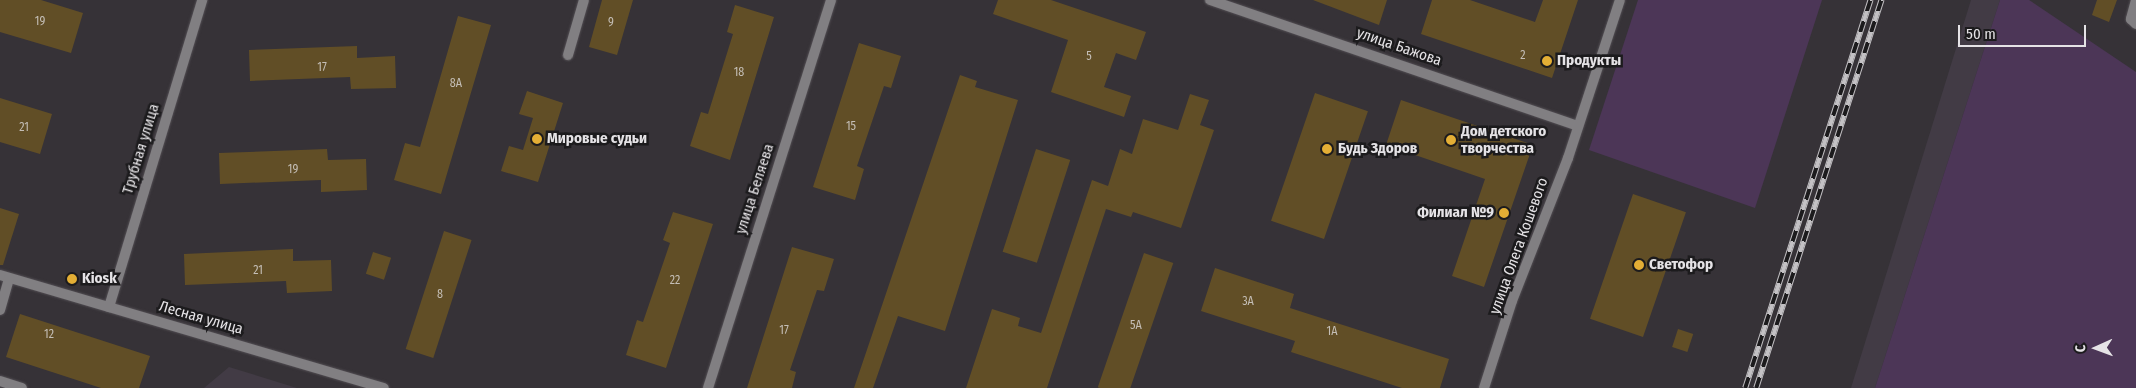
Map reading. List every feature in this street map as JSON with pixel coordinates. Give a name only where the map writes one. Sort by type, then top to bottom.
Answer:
[{"type":"street","name":"Трубная улица","points":[[109,307],[202,0]]},
{"type":"street","points":[[568,55],[584,0]]},
{"type":"street","name":"улица Беляева","points":[[708,388],[830,0]]},
{"type":"street","name":"улица Бажова","points":[[1210,0],[1578,126]]},
{"type":"street","name":"улица Олега Кошевого","points":[[1484,388],[1578,126],[1620,0]]},
{"type":"street","points":[[2133,21],[2136,0]]},
{"type":"street","name":"Лесная улица","points":[[0,310],[5,277],[384,388]]},
{"type":"street","points":[[0,381],[22,388]]},
{"type":"shaded area","points":[[1638,0],[1822,0],[1755,208],[1589,150]]},
{"type":"shaded area","points":[[1971,0],[2000,0],[1875,388],[1851,388]]},
{"type":"shaded area","points":[[2000,0],[2029,0],[2136,72],[2136,388],[1875,388]]},
{"type":"shaded area","points":[[229,367],[297,388],[204,388]]},
{"type":"building","points":[[0,0],[41,0],[83,13],[71,53],[0,32]]},
{"type":"building","points":[[602,0],[633,0],[617,55],[589,47]]},
{"type":"building","points":[[998,0],[1051,0],[1146,32],[1136,60],[1116,53],[1104,87],[1131,96],[1124,117],[1051,92],[1068,40],[993,14]]},
{"type":"building","points":[[1313,0],[1387,0],[1379,25]]},
{"type":"building","points":[[1432,0],[1470,0],[1535,22],[1543,0],[1578,0],[1552,78],[1421,34]]},
{"type":"building","points":[[2097,0],[2117,0],[2109,22],[2092,15]]},
{"type":"building","points":[[735,5],[774,17],[730,160],[690,146],[701,112],[708,114],[733,34],[727,32]]},
{"type":"building","points":[[458,16],[491,25],[441,194],[394,180],[405,143],[420,147]]},
{"type":"building","points":[[859,43],[901,56],[891,88],[884,86],[857,166],[864,169],[855,200],[813,187]]},
{"type":"building","points":[[357,46],[357,58],[395,56],[396,88],[351,89],[350,77],[250,81],[249,50]]},
{"type":"building","points":[[960,75],[977,81],[975,87],[1018,100],[945,331],[898,316],[873,388],[854,388]]},
{"type":"building","points":[[527,91],[563,103],[538,182],[501,171],[509,146],[523,150],[533,118],[519,114]]},
{"type":"building","points":[[1315,93],[1368,111],[1324,239],[1271,221]]},
{"type":"building","points":[[1190,94],[1209,100],[1200,125],[1214,130],[1181,228],[1133,212],[1131,217],[1106,209],[1047,388],[966,388],[992,309],[1020,318],[1018,326],[1041,333],[1092,180],[1108,186],[1120,149],[1132,154],[1143,119],[1178,130]]},
{"type":"building","points":[[0,98],[52,114],[40,154],[0,142]]},
{"type":"building","points":[[1401,100],[1533,145],[1484,287],[1452,276],[1485,179],[1386,145]]},
{"type":"building","points":[[327,149],[328,160],[366,159],[367,190],[321,192],[321,180],[220,184],[219,153]]},
{"type":"building","points":[[1036,149],[1070,160],[1037,263],[1003,252]]},
{"type":"building","name":"Светофор","points":[[1633,194],[1686,212],[1643,337],[1590,319]]},
{"type":"building","points":[[0,208],[19,214],[3,265],[0,265]]},
{"type":"building","points":[[673,212],[713,224],[666,368],[626,355],[637,320],[643,322],[670,243],[663,240]]},
{"type":"building","points":[[444,231],[472,240],[433,358],[406,349]]},
{"type":"building","points":[[792,247],[834,259],[824,291],[817,290],[790,370],[796,372],[792,388],[747,388]]},
{"type":"building","points":[[293,249],[293,261],[331,260],[332,291],[287,293],[286,281],[185,285],[184,254]]},
{"type":"building","points":[[373,252],[391,258],[384,280],[366,274]]},
{"type":"building","points":[[1144,253],[1173,263],[1130,388],[1098,387]]},
{"type":"building","points":[[1215,268],[1294,294],[1290,308],[1449,359],[1440,388],[1402,388],[1291,352],[1295,341],[1201,311]]},
{"type":"building","points":[[20,314],[150,356],[139,388],[101,388],[6,357]]},
{"type":"building","points":[[1678,329],[1693,334],[1687,352],[1672,347]]},
{"type":"railway","points":[[1745,388],[1870,0]]},
{"type":"railway","points":[[1756,388],[1881,0]]},
{"type":"place","name":"Продукты","points":[[1547,61]]},
{"type":"place","name":"Мировые судьи","points":[[537,139]]},
{"type":"place","name":"Дом детского творчества","points":[[1451,140]]},
{"type":"place","name":"Будь Здоров","points":[[1327,149]]},
{"type":"place","name":"Филиал №9","points":[[1504,213]]},
{"type":"place","name":"Светофор","points":[[1639,265]]},
{"type":"place","name":"Kiosk","points":[[72,279]]}]
